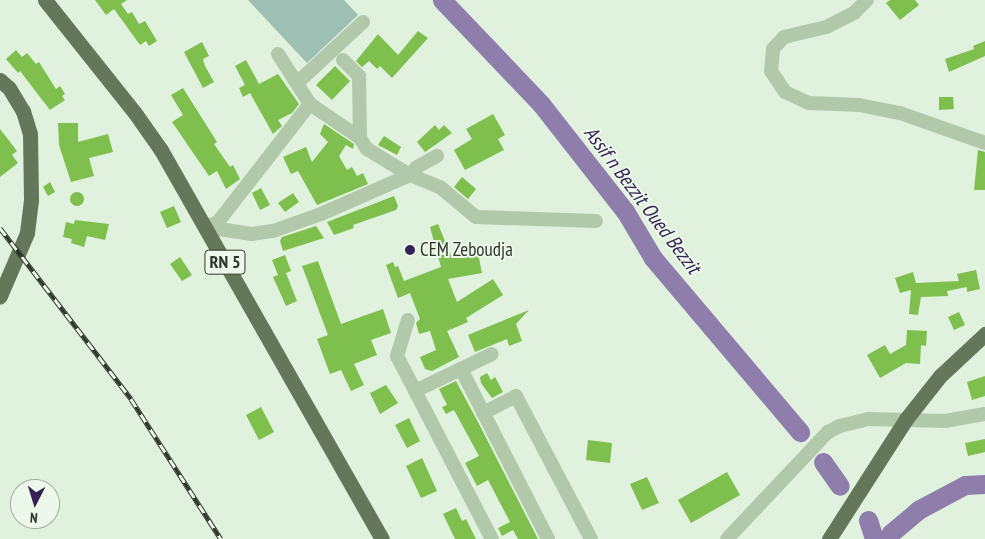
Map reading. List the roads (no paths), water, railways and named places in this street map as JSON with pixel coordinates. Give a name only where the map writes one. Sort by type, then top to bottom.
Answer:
[{"type":"main road","name":"RN 5","points":[[45,0],[135,113],[206,227],[382,539]]},
{"type":"main road","points":[[0,80],[9,88],[23,111],[30,134],[32,174],[28,232],[0,296]]},
{"type":"main road","points":[[829,539],[906,419],[940,376],[985,334]]},
{"type":"street","points":[[868,0],[854,13],[826,26],[784,37],[773,49],[771,71],[786,92],[809,102],[859,105],[900,113],[985,143]]},
{"type":"street","points":[[297,83],[363,22]]},
{"type":"street","points":[[278,54],[310,104],[360,138],[367,149],[410,175],[440,186],[476,217],[596,221]]},
{"type":"street","points":[[343,60],[359,76],[360,138]]},
{"type":"street","points":[[206,227],[218,222],[310,104]]},
{"type":"street","points":[[206,227],[251,234],[273,231],[321,214],[410,175],[417,166],[437,156]]},
{"type":"street","points":[[408,320],[397,356],[492,539]]},
{"type":"street","points":[[415,391],[492,354]]},
{"type":"street","points":[[461,370],[548,539]]},
{"type":"street","points":[[483,413],[516,396],[591,539]]},
{"type":"street","points":[[727,539],[828,432],[856,421],[906,419],[945,421],[985,414]]},
{"type":"waterway","name":"Assif n Bezzit Oued Bezzit","points":[[442,0],[541,104],[625,211],[653,258],[800,432]]},
{"type":"waterway","points":[[823,462],[840,486]]},
{"type":"waterway","points":[[889,539],[891,533],[918,510],[965,485],[985,484]]},
{"type":"waterway","points":[[868,520],[874,539]]},
{"type":"railway","points":[[0,228],[131,399],[221,539]]},
{"type":"place","name":"CEM Zeboudja","points":[[410,250]]}]
